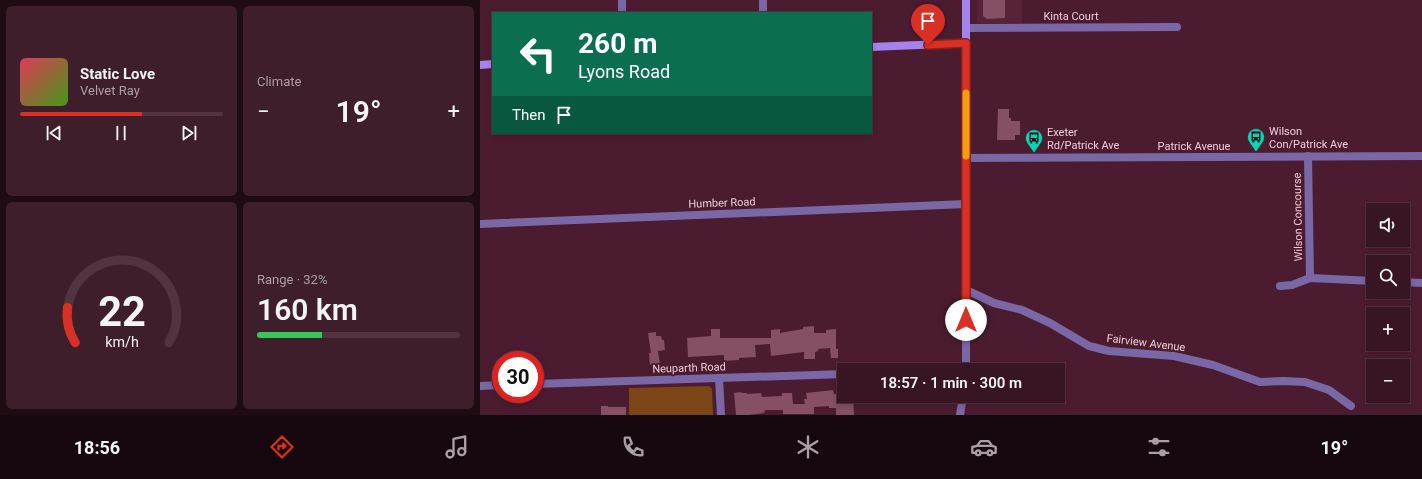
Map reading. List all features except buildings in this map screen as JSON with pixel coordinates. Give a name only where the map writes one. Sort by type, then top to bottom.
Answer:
[{"type":"main road","points":[[872,47],[966,43],[966,0]]},
{"type":"main road","points":[[480,65],[492,64]]},
{"type":"street","points":[[622,0],[622,12]]},
{"type":"street","points":[[763,0],[763,12]]},
{"type":"street","name":"Kinta Court","points":[[966,28],[1177,27]]},
{"type":"street","points":[[966,43],[966,363]]},
{"type":"street","name":"Wilson Concourse","points":[[1308,156],[1310,278]]},
{"type":"street","name":"Patrick Avenue","points":[[966,158],[1422,156]]},
{"type":"street","name":"Humber Road","points":[[480,224],[966,204]]},
{"type":"street","points":[[1280,286],[1292,285],[1310,278],[1366,281]]},
{"type":"street","points":[[1410,282],[1422,283]]},
{"type":"street","name":"Fairview Avenue","points":[[966,290],[994,303],[1022,310],[1050,323],[1089,346],[1109,351],[1174,356],[1213,365],[1260,382],[1305,382],[1329,390],[1351,406]]},
{"type":"street","name":"Neuparth Road","points":[[544,384],[837,374]]},
{"type":"street","points":[[719,378],[721,415]]},
{"type":"street","points":[[480,386],[492,385]]},
{"type":"street","points":[[960,415],[963,403]]},
{"type":"shaded area","points":[[977,0],[1022,0],[1022,23],[977,23]]},
{"type":"shaded area","points":[[709,386],[712,389],[713,415],[629,415],[629,388]]},
{"type":"slow traffic","points":[[966,93],[966,156]]},
{"type":"place","name":"Wilson Con/Patrick Ave","points":[[1256,152]]},
{"type":"place","name":"Exeter Rd/Patrick Ave","points":[[1034,153]]},
{"type":"route","points":[[928,45],[966,43],[966,320]]}]
